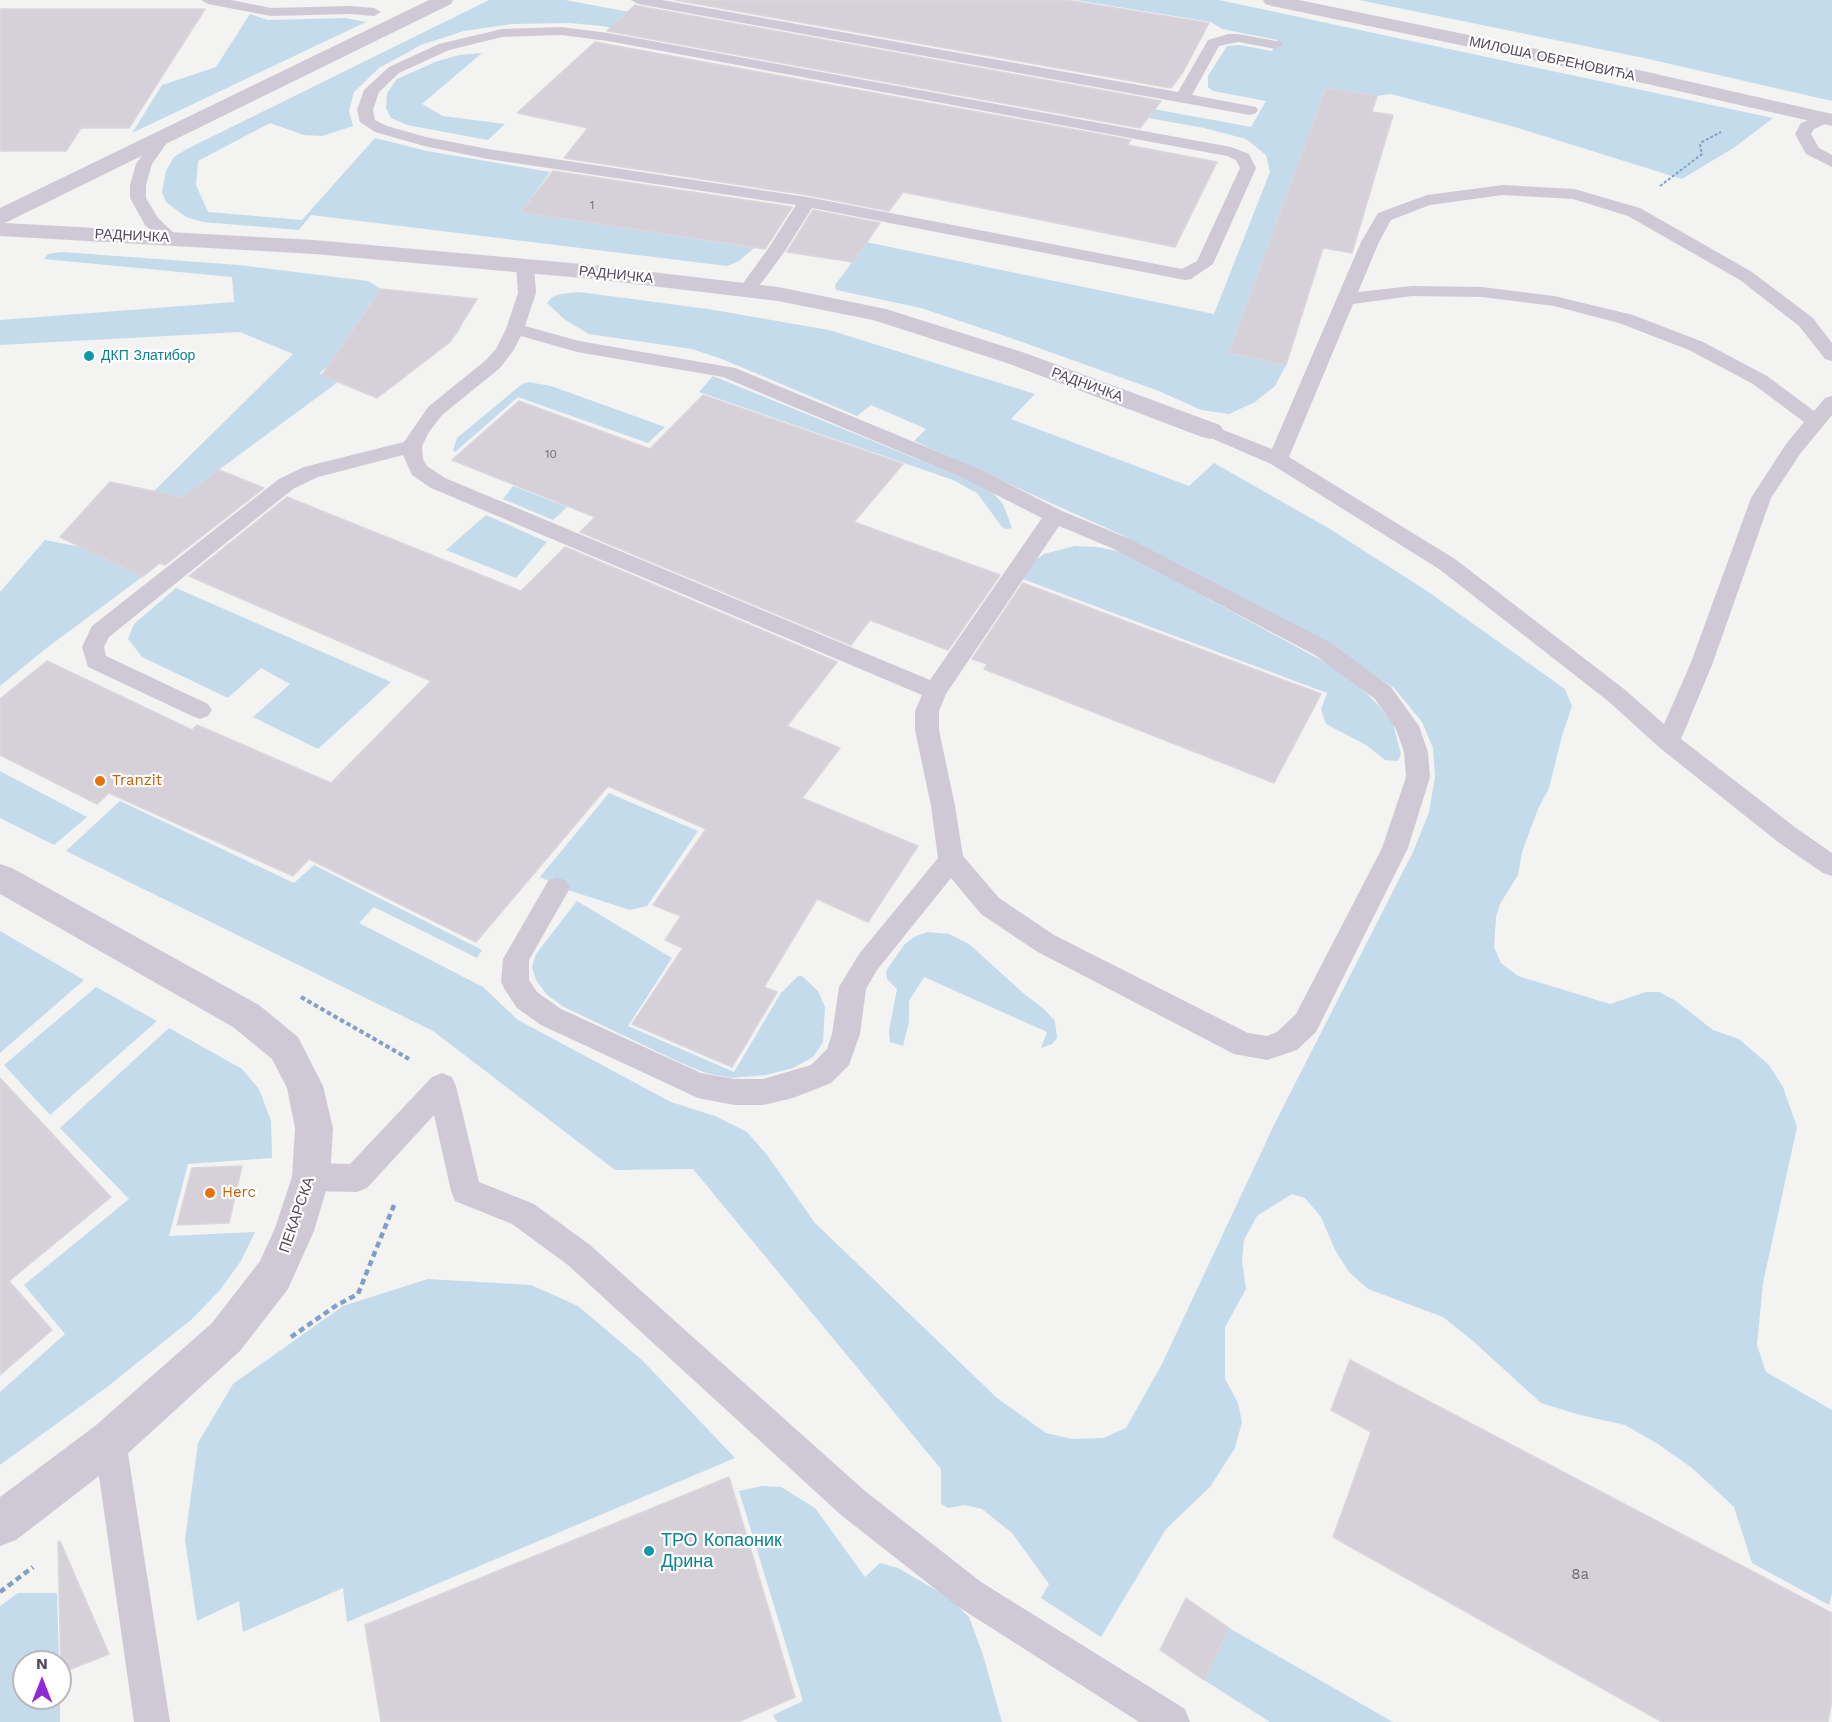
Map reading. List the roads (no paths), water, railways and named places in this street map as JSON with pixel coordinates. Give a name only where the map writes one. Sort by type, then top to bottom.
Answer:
[{"type":"street","points":[[0,217],[444,0]]},
{"type":"street","name":"МИЛОША ОБРЕНОВИЋА","points":[[1272,0],[1830,118]]},
{"type":"street","name":"РАДНИЧКА","points":[[0,229],[314,247],[525,266],[747,290],[878,314],[1016,358],[1211,431]]},
{"type":"street","name":"ПЕКАРСКА","points":[[0,878],[246,1016],[285,1048],[305,1086],[314,1128],[311,1177],[294,1231],[274,1275],[226,1337],[110,1441],[0,1524]]},
{"type":"lane","points":[[208,0],[271,12],[350,10],[370,6],[393,25]]},
{"type":"lane","points":[[638,0],[882,43],[1136,83],[1183,97],[1250,110]]},
{"type":"lane","points":[[820,32],[835,16]]},
{"type":"lane","points":[[882,43],[896,26]]},
{"type":"lane","points":[[561,32],[608,37],[1231,152],[1243,157],[1248,168],[1204,264],[1185,275],[807,202],[488,154],[424,141],[381,129],[368,122],[365,110],[372,90],[394,70],[444,47],[502,33],[561,32]]},
{"type":"lane","points":[[1183,97],[1213,43],[1228,38],[1238,38],[1276,45]]},
{"type":"lane","points":[[1830,118],[1808,124],[1803,134],[1812,151],[1832,162]]},
{"type":"lane","points":[[163,137],[144,164],[138,185],[138,198],[151,221],[169,237]]},
{"type":"lane","points":[[1278,459],[1346,299],[1384,217],[1427,200],[1503,190],[1574,194],[1634,212],[1746,276],[1806,322],[1832,355]]},
{"type":"lane","points":[[747,290],[776,251],[807,202]]},
{"type":"lane","points":[[525,266],[527,293],[515,329],[504,351],[493,364],[435,411],[420,430],[412,446],[413,459],[419,470],[438,483],[934,691]]},
{"type":"lane","points":[[1346,299],[1412,291],[1482,292],[1554,301],[1626,319],[1696,346],[1751,375],[1817,422]]},
{"type":"lane","points":[[515,329],[577,346],[728,372],[970,473],[1055,516],[1122,544],[1323,649],[1383,693],[1407,726],[1416,752],[1418,777],[1395,848],[1306,1023],[1287,1041],[1267,1048],[1244,1045],[1045,943],[990,906],[951,860],[943,806],[927,730],[927,711],[934,691],[1055,516]]},
{"type":"lane","points":[[1668,742],[1701,665],[1761,498],[1793,448],[1832,402]]},
{"type":"lane","points":[[1211,431],[1278,459],[1447,564],[1616,695],[1668,742],[1787,835],[1832,866]]},
{"type":"lane","points":[[200,710],[96,660],[93,647],[100,632],[286,484],[311,472],[412,446]]},
{"type":"lane","points":[[557,888],[516,959],[515,982],[527,1000],[551,1017],[698,1085],[734,1092],[763,1092],[821,1074],[838,1056],[846,1034],[853,987],[868,962],[951,860]]},
{"type":"lane","points":[[311,1177],[357,1178],[442,1086],[466,1191],[523,1214],[579,1255],[853,1503],[969,1594],[1172,1722]]},
{"type":"lane","points":[[110,1441],[152,1722]]},
{"type":"place","name":"ДКП Златибор","points":[[89,356]]},
{"type":"place","name":"Tranzit","points":[[100,781]]},
{"type":"place","name":"Herc","points":[[210,1193]]},
{"type":"place","name":"ТРО Копаоник Дрина","points":[[649,1551]]}]
